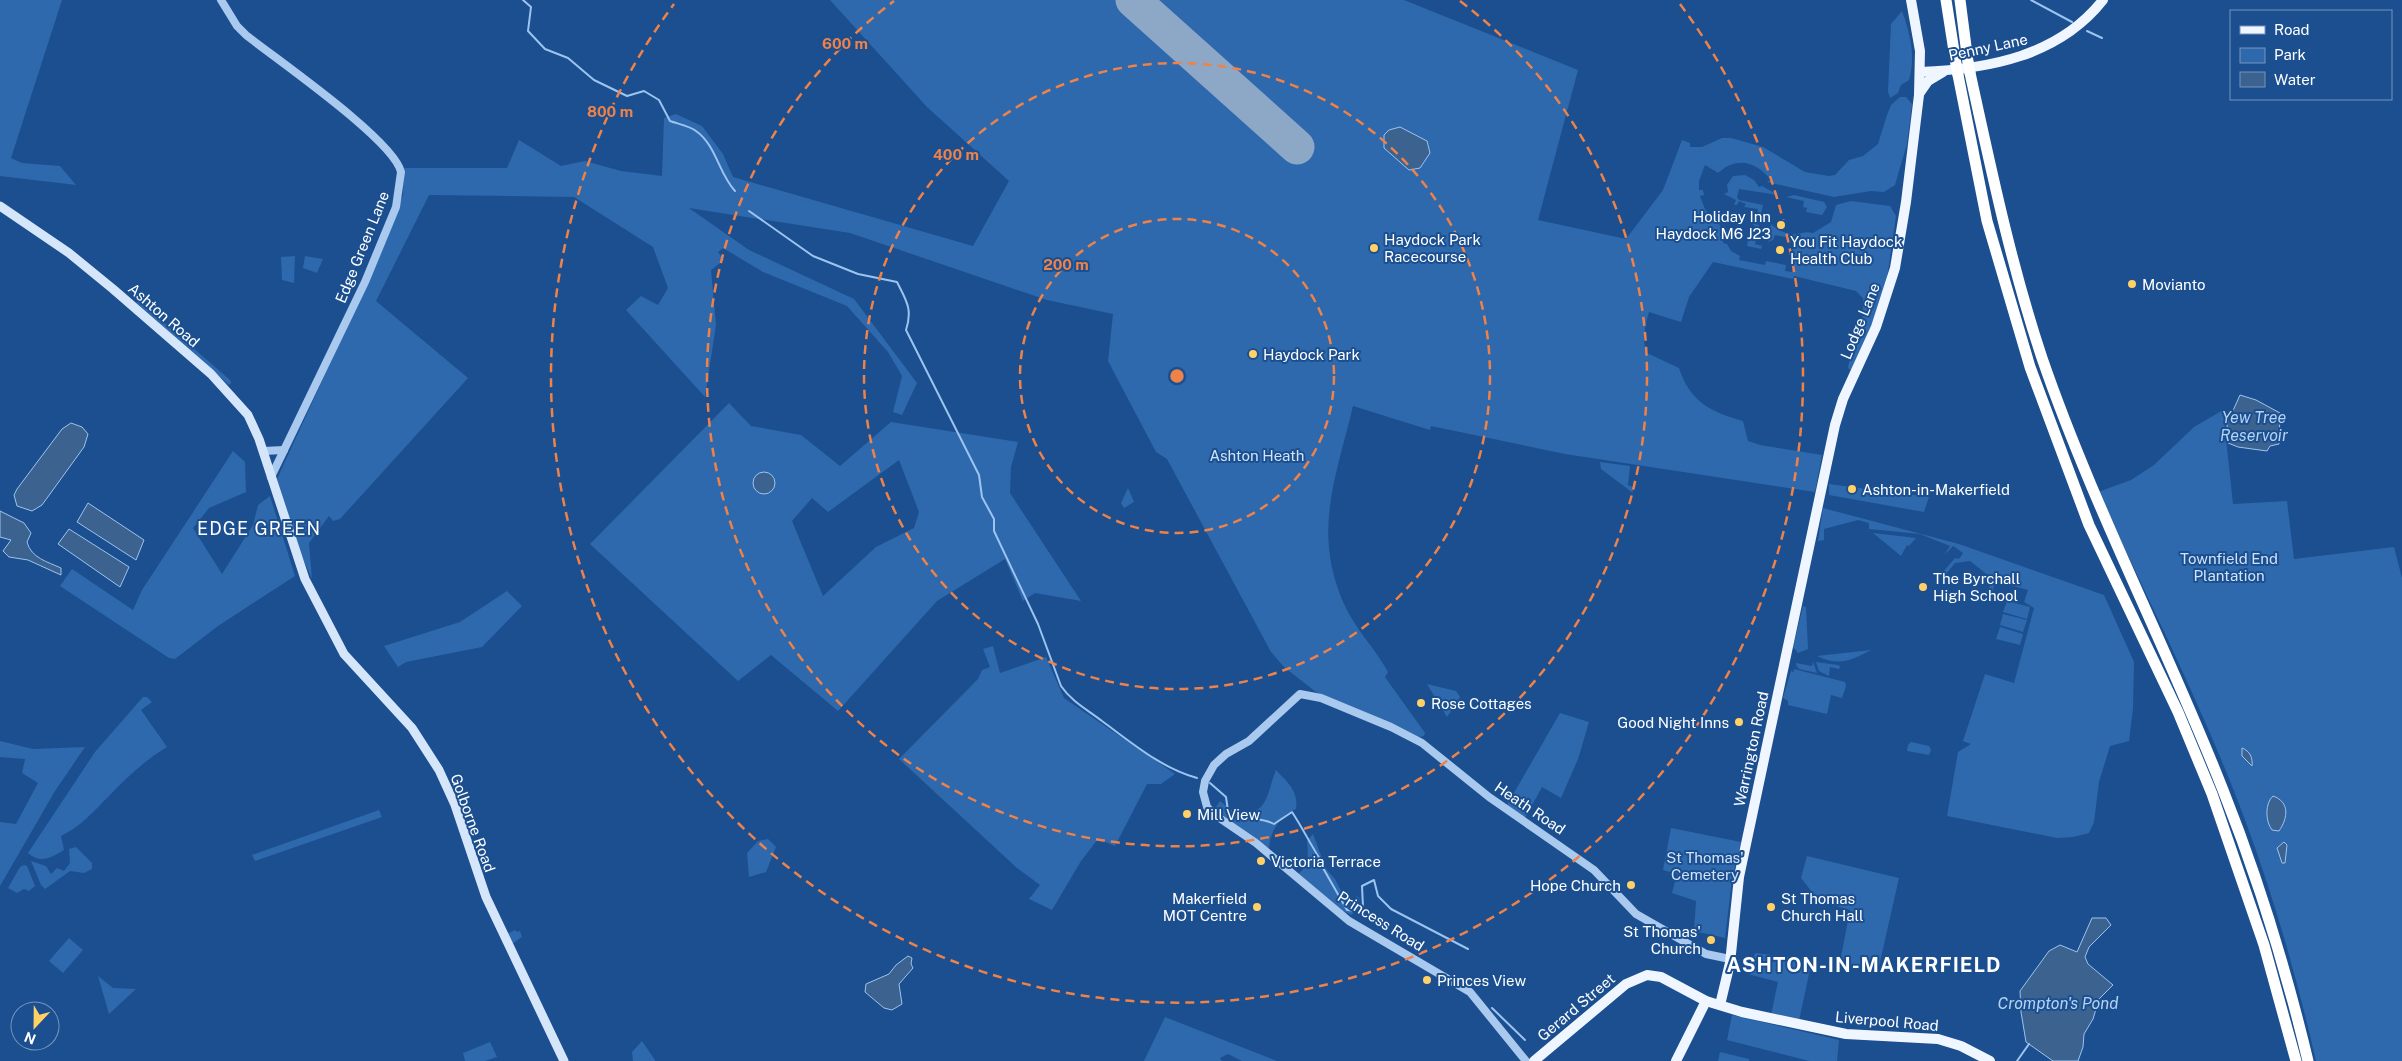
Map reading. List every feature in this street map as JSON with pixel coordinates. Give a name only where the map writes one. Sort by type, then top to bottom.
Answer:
[{"type":"highway","points":[[1942,0],[1987,221],[2030,367],[2089,525],[2178,712],[2212,794],[2262,937],[2296,1061]]},
{"type":"highway","points":[[1946,0],[1951,38]]},
{"type":"highway","points":[[1960,0],[1969,67],[2001,216],[2042,358],[2107,525],[2223,790],[2259,890],[2283,965],[2308,1061]]},
{"type":"main road","name":"Lodge Lane","points":[[1819,500],[1840,408],[1876,327],[1895,268],[1906,202],[1919,95],[1920,51],[1912,0]]},
{"type":"main road","name":"Penny Lane","points":[[1920,72],[1946,71],[2014,59],[2038,51],[2076,28],[2103,0]]},
{"type":"main road","points":[[1920,51],[1933,67],[1946,71]]},
{"type":"main road","points":[[1919,95],[1928,81],[1946,71]]},
{"type":"main road","name":"Ashton Road","points":[[0,206],[69,253],[210,374],[248,415],[263,451],[271,477]]},
{"type":"main road","name":"Golborne Road","points":[[271,477],[305,579],[344,654],[412,728],[447,787],[486,897],[564,1061]]},
{"type":"main road","name":"Warrington Road","points":[[1720,1005],[1730,959],[1739,877],[1819,500]]},
{"type":"main road","name":"Gerard Street","points":[[1534,1061],[1626,984],[1640,977],[1661,977],[1720,1005]]},
{"type":"main road","points":[[1676,1061],[1706,1000]]},
{"type":"main road","name":"Liverpool Road","points":[[1720,1005],[1846,1034],[1938,1039],[1961,1046],[1990,1061]]},
{"type":"street","name":"Edge Green Lane","points":[[221,0],[237,26],[246,35],[360,124],[388,153],[401,172],[396,207],[365,282],[271,477]]},
{"type":"street","points":[[263,451],[284,450]]},
{"type":"street","name":"Heath Road","points":[[1211,812],[1204,802],[1203,792],[1205,781],[1214,765],[1226,754],[1249,740],[1296,697],[1304,694],[1338,705],[1422,743],[1489,797],[1594,870],[1636,914],[1706,954],[1730,959]]},
{"type":"street","name":"Princess Road","points":[[1211,812],[1256,843],[1329,906],[1349,920],[1470,992],[1526,1061]]},
{"type":"green space","points":[[0,0],[62,0],[11,158],[22,163],[60,166],[76,185],[0,176]]},
{"type":"green space","name":"Haydock Park Racecourse","points":[[830,0],[1404,0],[1578,70],[1538,220],[1626,239],[1663,190],[1682,140],[1690,143],[1690,147],[1702,147],[1722,138],[1731,138],[1763,147],[1805,172],[1829,176],[1835,175],[1849,160],[1863,156],[1878,144],[1891,105],[1900,97],[1906,97],[1912,104],[1907,144],[1895,185],[1884,192],[1871,191],[1834,197],[1767,182],[1771,180],[1759,168],[1746,163],[1732,164],[1718,173],[1705,165],[1699,181],[1699,190],[1703,190],[1704,195],[1700,196],[1705,209],[1711,217],[1714,214],[1718,217],[1716,220],[1723,230],[1723,243],[1727,244],[1731,251],[1740,256],[1739,260],[1765,265],[1766,261],[1786,265],[1785,271],[1792,272],[1794,259],[1791,258],[1795,239],[1775,235],[1773,240],[1768,242],[1771,224],[1790,234],[1813,233],[1831,222],[1836,205],[1851,201],[1890,206],[1896,216],[1885,292],[1859,362],[1850,370],[1848,368],[1849,361],[1858,342],[1863,315],[1863,298],[1856,291],[1794,276],[1793,279],[1713,262],[1689,297],[1681,322],[1649,312],[1644,338],[1647,353],[1679,368],[1689,389],[1703,404],[1721,414],[1743,421],[1748,441],[1760,445],[1822,455],[1815,492],[1565,454],[1431,426],[1430,430],[1353,406],[1334,481],[1330,505],[1328,529],[1330,553],[1335,578],[1344,604],[1388,672],[1385,677],[1425,733],[1424,736],[1419,737],[1316,692],[1284,667],[1271,652],[1167,459],[1156,452],[1108,361],[1113,314],[1047,300],[850,233],[689,208],[749,250],[854,299],[917,383],[902,415],[893,412],[902,376],[888,352],[847,306],[763,272],[723,248],[718,252],[724,260],[711,270],[716,325],[705,397],[626,310],[641,296],[658,305],[668,288],[653,247],[574,197],[429,195],[376,301],[468,378],[340,519],[333,521],[329,516],[309,543],[312,579],[291,532],[277,479],[370,277],[403,195],[404,168],[507,168],[519,140],[561,166],[585,161],[621,171],[662,176],[664,118],[676,114],[702,126],[723,154],[733,177],[973,246],[1009,181],[927,107]]},
{"type":"green space","points":[[1902,11],[1911,45],[1911,71],[1909,80],[1901,85],[1898,93],[1890,98],[1888,92],[1891,24]]},
{"type":"green space","points":[[1745,175],[1754,180],[1759,187],[1762,186],[1778,195],[1739,189],[1737,197],[1739,200],[1763,205],[1759,222],[1751,221],[1756,220],[1758,209],[1744,207],[1746,204],[1739,201],[1737,205],[1734,205],[1736,200],[1724,194],[1728,192],[1727,185],[1733,176]]},
{"type":"green space","points":[[1794,195],[1824,202],[1827,207],[1822,215],[1806,212],[1807,208],[1803,207],[1804,201],[1786,197]]},
{"type":"green space","points":[[1751,223],[1759,225],[1755,244],[1762,246],[1761,249],[1747,246],[1748,240],[1752,240],[1755,226]]},
{"type":"green space","points":[[295,256],[294,283],[282,280],[281,257]]},
{"type":"green space","points":[[305,256],[323,259],[317,273],[303,268]]},
{"type":"green space","points":[[137,299],[230,380],[231,383],[229,385],[137,303]]},
{"type":"green space","points":[[729,403],[751,426],[801,435],[840,466],[891,422],[1018,442],[1011,467],[1010,493],[1081,601],[1035,593],[1023,601],[1005,559],[937,601],[838,711],[771,655],[738,681],[590,544]],"holes":[[[899,460],[919,512],[914,528],[876,547],[823,596],[792,521],[812,498],[828,512]]]},
{"type":"green space","name":"Townfield End Plantation","points":[[2223,410],[2233,504],[2287,501],[2294,559],[2394,547],[2402,578],[2402,1061],[2316,1061],[2276,911],[2238,800],[2193,695],[2098,492],[2131,480],[2154,465],[2194,427]]},
{"type":"green space","points":[[233,451],[245,462],[246,492],[209,508],[193,528],[222,574],[253,525],[258,505],[270,496],[295,576],[218,626],[175,659],[169,658],[60,586],[72,569],[133,610],[142,590]]},
{"type":"green space","points":[[1600,462],[1630,466],[1628,485],[1632,487],[1633,493],[1601,469]]},
{"type":"green space","points":[[1829,484],[1929,497],[1924,512],[1829,495]]},
{"type":"green space","points":[[1128,488],[1134,502],[1124,508],[1121,503]]},
{"type":"green space","points":[[1823,508],[1959,544],[2104,595],[2134,662],[2133,709],[2129,741],[2110,746],[2099,782],[2094,822],[2089,833],[2057,838],[1947,816],[1958,752],[1971,744],[1963,741],[1985,674],[2014,683],[2034,608],[2024,602],[2028,590],[1995,581],[1992,595],[1974,591],[1972,589],[1974,587],[1981,592],[1986,592],[1991,585],[1989,576],[1970,561],[1955,563],[1946,574],[1943,572],[1955,558],[1959,559],[1963,553],[1953,546],[1944,555],[1950,546],[1920,534],[1869,529],[1869,523],[1858,520],[1824,529],[1824,540],[1818,541]]},
{"type":"green space","points":[[1873,533],[1916,538],[1909,546],[1907,545],[1901,556]]},
{"type":"green space","points":[[507,591],[522,606],[482,647],[406,662],[398,667],[384,646],[460,622]]},
{"type":"green space","points":[[2007,601],[2030,607],[2027,619],[2003,612]]},
{"type":"green space","points":[[1803,606],[1806,607],[1808,649],[1798,653],[1793,647]]},
{"type":"green space","points":[[2003,614],[2027,620],[2023,632],[2000,625]]},
{"type":"green space","points":[[2000,627],[2023,634],[2020,645],[1996,639]]},
{"type":"green space","points":[[993,646],[1000,673],[1046,657],[1064,698],[1175,774],[1161,784],[1147,784],[1115,846],[1098,839],[1081,861],[1052,910],[1029,899],[1040,885],[1017,868],[899,759],[978,679],[982,670],[990,667],[983,649]]},
{"type":"green space","points":[[1871,650],[1858,657],[1839,662],[1817,656]]},
{"type":"green space","points":[[1813,662],[1817,673],[1799,669],[1796,665],[1796,663],[1812,666]]},
{"type":"green space","points":[[1816,662],[1840,666],[1839,669],[1830,667],[1829,676],[1819,671]]},
{"type":"green space","points":[[1794,669],[1845,682],[1846,686],[1842,698],[1831,695],[1827,714],[1788,705],[1788,701],[1783,698],[1791,671],[1794,672]]},
{"type":"green space","points":[[1427,684],[1456,691],[1460,697],[1447,717]]},
{"type":"green space","points":[[143,697],[147,697],[152,702],[141,710],[167,747],[136,770],[92,814],[61,836],[64,850],[46,859],[32,856],[28,853],[95,752]]},
{"type":"green space","points":[[1560,713],[1589,722],[1578,759],[1561,798],[1542,787],[1525,818],[1507,805]]},
{"type":"green space","points":[[0,741],[33,749],[85,747],[55,791],[0,886],[0,822],[16,824],[38,783],[22,773],[25,759],[0,757]]},
{"type":"green space","points":[[1911,742],[1929,746],[1931,750],[1929,755],[1907,751],[1908,745]]},
{"type":"green space","points":[[1276,770],[1294,792],[1296,809],[1276,825],[1271,837],[1269,850],[1213,811],[1220,801],[1240,817],[1257,810],[1266,800]]},
{"type":"green space","points":[[379,810],[382,817],[255,861],[252,855]]},
{"type":"green space","name":"St Thomas' Cemetery","points":[[1671,828],[1741,842],[1732,879],[1725,938],[1694,931],[1696,901],[1672,893],[1677,874],[1663,870]]},
{"type":"green space","points":[[1313,834],[1326,869],[1335,879],[1347,902],[1354,901],[1357,896],[1360,899],[1352,915],[1343,911],[1298,874],[1305,867],[1308,854],[1307,841]]},
{"type":"green space","points":[[768,839],[776,847],[766,872],[749,877],[747,853],[758,841]]},
{"type":"green space","points":[[76,847],[92,863],[92,869],[84,873],[70,871],[45,889],[41,885],[31,861],[46,866],[51,874],[57,868],[64,871],[70,863],[69,849]]},
{"type":"green space","points":[[1807,856],[1899,878],[1878,971],[1840,962],[1850,910],[1819,901],[1801,878]]},
{"type":"green space","points":[[27,866],[35,886],[29,891],[24,889],[17,893],[8,888],[20,867]]},
{"type":"green space","points":[[515,930],[517,932],[520,931],[522,937],[512,944],[507,934]]},
{"type":"green space","points":[[69,938],[83,950],[63,973],[49,961]]},
{"type":"green space","points":[[1755,953],[1812,960],[1799,1021],[1771,1015],[1778,982],[1748,974]]},
{"type":"green space","points":[[98,976],[113,988],[136,989],[109,1014]]},
{"type":"green space","points":[[1732,1015],[1839,1040],[1837,1061],[1809,1061],[1727,1040]]},
{"type":"green space","points":[[1165,1017],[1277,1061],[1242,1061],[1228,1054],[1220,1058],[1222,1061],[1144,1061]]},
{"type":"green space","points":[[642,1041],[655,1061],[633,1061],[632,1052]]},
{"type":"green space","points":[[490,1042],[497,1057],[485,1061],[465,1061],[463,1053]]},
{"type":"green space","points":[[1720,1052],[1749,1059],[1749,1061],[1718,1061]]},
{"type":"water","points":[[1400,127],[1427,141],[1430,153],[1420,168],[1409,170],[1384,148],[1384,135],[1389,130]]},
{"type":"water","name":"Yew Tree Reservoir","points":[[2240,395],[2256,400],[2280,413],[2279,444],[2270,446],[2267,451],[2238,447],[2228,443],[2227,424]]},
{"type":"water","points":[[71,423],[82,427],[88,434],[84,447],[42,505],[32,511],[17,506],[14,495],[17,489],[62,429]]},
{"type":"water","points":[[764,472],[772,475],[775,483],[772,491],[764,494],[756,491],[753,483],[756,475]]},
{"type":"water","points":[[88,503],[144,540],[136,560],[77,522]]},
{"type":"water","points":[[0,511],[24,523],[31,533],[27,542],[32,552],[41,559],[61,568],[61,575],[28,560],[9,557],[3,551],[11,540],[0,537]]},
{"type":"water","points":[[69,529],[129,567],[120,587],[58,544]]},
{"type":"water","points":[[2242,748],[2250,755],[2252,766],[2242,756]]},
{"type":"water","points":[[2273,796],[2282,802],[2286,811],[2286,816],[2279,831],[2272,830],[2267,817],[2268,803]]},
{"type":"water","points":[[2284,842],[2287,845],[2285,863],[2282,863],[2277,848]]},
{"type":"water","name":"Crompton's Pond","points":[[2092,918],[2106,918],[2111,925],[2089,947],[2085,957],[2088,964],[2113,985],[2099,999],[2093,1019],[2084,1034],[2083,1047],[2078,1061],[2053,1061],[2026,1042],[2020,991],[2049,951],[2060,945],[2077,952]]},
{"type":"water","points":[[908,956],[912,958],[911,964],[913,968],[899,984],[902,1004],[892,1010],[884,1008],[865,992],[866,984],[889,974],[896,965]]},
{"type":"waterway","points":[[523,0],[531,7],[528,31],[545,49],[568,58],[594,80],[627,96],[644,91],[659,100],[670,121],[691,128],[703,137],[735,191]]},
{"type":"waterway","points":[[2031,0],[2072,22]]},
{"type":"waterway","points":[[2087,31],[2102,38]]},
{"type":"waterway","points":[[749,211],[813,256],[858,274],[897,282],[909,310],[906,330],[979,475],[982,497],[994,519],[994,531],[1038,624],[1061,686],[1080,705],[1147,754],[1171,768],[1197,778]]},
{"type":"waterway","points":[[1210,783],[1226,797],[1228,811],[1239,817],[1263,820],[1274,824],[1292,812],[1324,865],[1323,868],[1347,910],[1359,911],[1363,907],[1362,886],[1374,880],[1378,896],[1391,909],[1468,949]]},
{"type":"waterway","points":[[1492,1008],[1525,1040]]},
{"type":"waterway","points":[[2017,1061],[2029,1044]]},
{"type":"runway","points":[[1133,0],[1297,147]]},
{"type":"place","name":"Holiday Inn Haydock M6 J23","points":[[1781,225]]},
{"type":"place","name":"Haydock Park Racecourse","points":[[1374,248]]},
{"type":"place","name":"You Fit Haydock Health Club","points":[[1780,250]]},
{"type":"place","name":"Movianto","points":[[2132,284]]},
{"type":"place","name":"Haydock Park","points":[[1253,354]]},
{"type":"place","name":"Ashton-in-Makerfield","points":[[1852,489]]},
{"type":"place","name":"The Byrchall High School","points":[[1923,587]]},
{"type":"place","name":"Rose Cottages","points":[[1421,703]]},
{"type":"place","name":"Good Night Inns","points":[[1739,722]]},
{"type":"place","name":"Mill View","points":[[1187,814]]},
{"type":"place","name":"Victoria Terrace","points":[[1261,861]]},
{"type":"place","name":"Hope Church","points":[[1631,885]]},
{"type":"place","name":"Makerfield MOT Centre","points":[[1257,907]]},
{"type":"place","name":"St Thomas Church Hall","points":[[1771,907]]},
{"type":"place","name":"St Thomas' Church","points":[[1711,940]]},
{"type":"place","name":"Princes View","points":[[1427,980]]},
{"type":"district","name":"EDGE GREEN","points":[[259,528]]},
{"type":"district","name":"ASHTON-IN-MAKERFIELD","points":[[1864,965]]},
{"type":"park label","name":"Ashton Heath","points":[[1257,455]]}]
